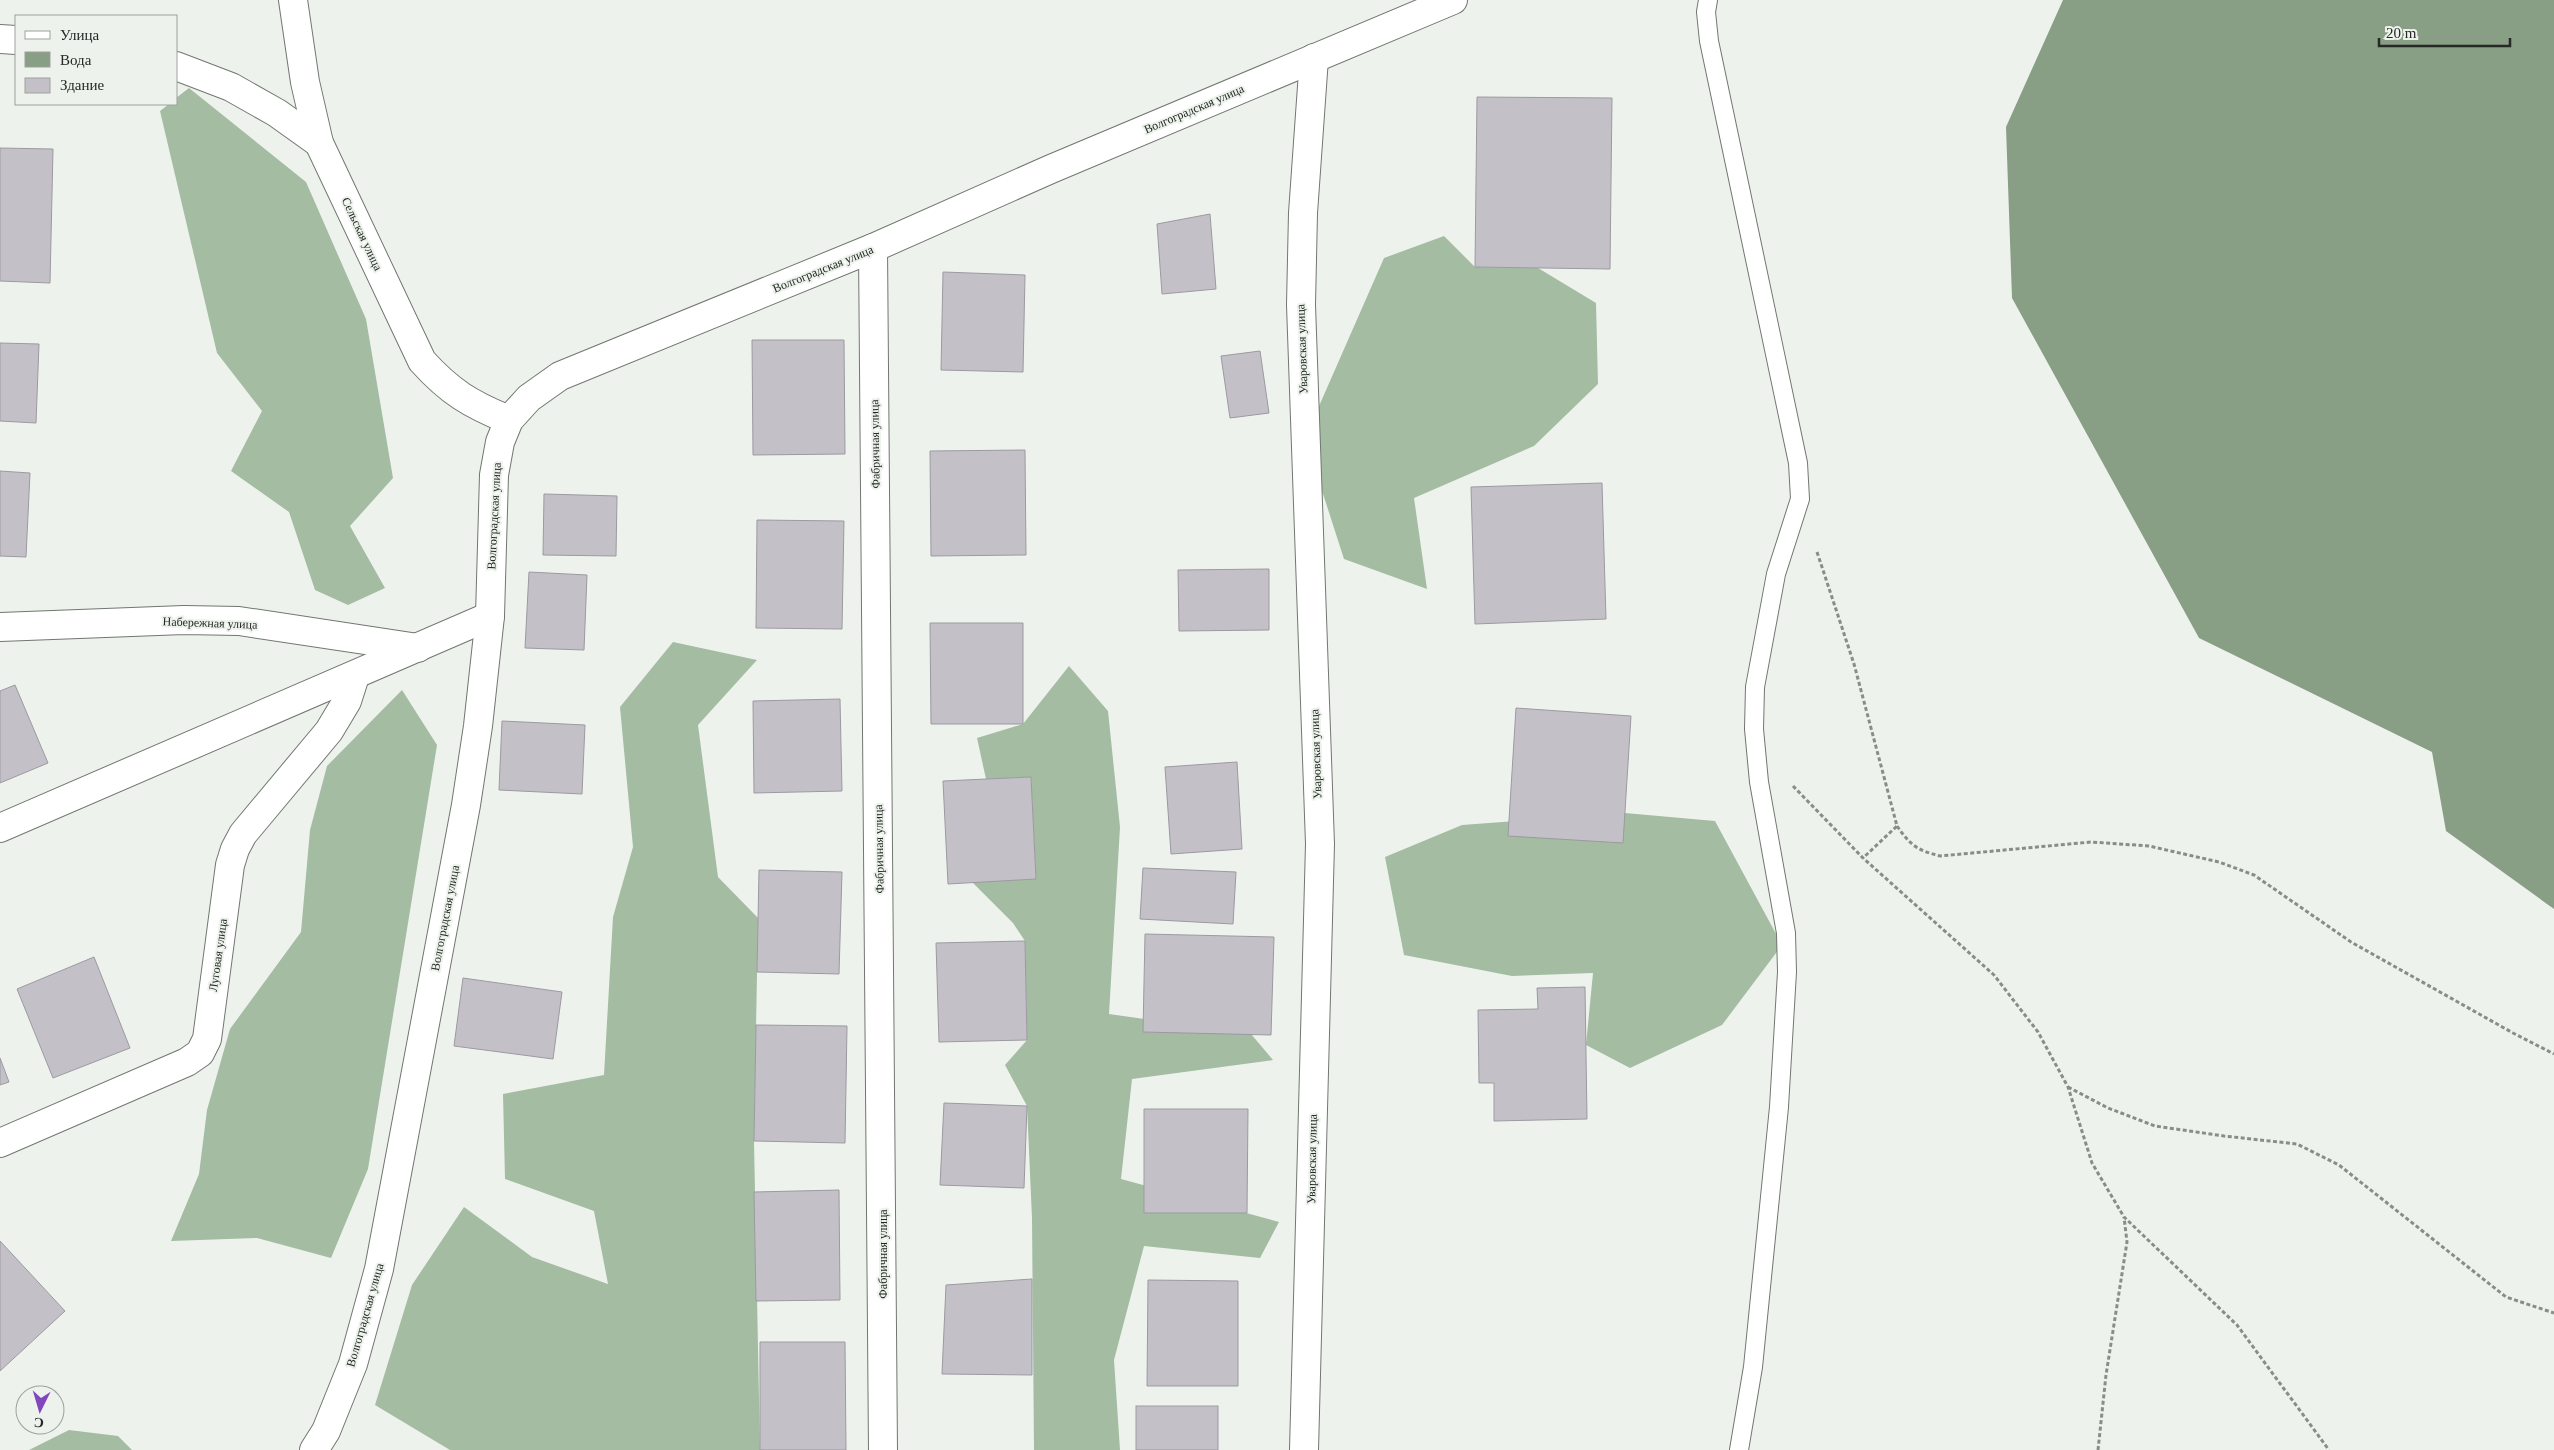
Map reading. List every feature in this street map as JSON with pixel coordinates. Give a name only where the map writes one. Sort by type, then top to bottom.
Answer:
[{"type":"street","name":"Сельская улица","points":[[293,0],[305,82],[319,144],[422,361],[442,382],[471,404],[509,420]]},
{"type":"street","name":"Волгоградская улица","points":[[314,1450],[326,1431],[353,1364],[379,1269],[466,805],[478,726],[490,616],[494,475],[500,442],[509,420],[529,398],[560,376],[873,248],[1060,165],[1453,0]]},
{"type":"street","points":[[0,39],[15,40]]},
{"type":"street","name":"Уваровская улица","points":[[1304,1450],[1320,844],[1301,305],[1303,213],[1314,58]]},
{"type":"street","points":[[178,67],[231,87],[277,113],[319,144]]},
{"type":"street","name":"Фабричная улица","points":[[873,248],[883,1450]]},
{"type":"street","points":[[0,828],[490,616]]},
{"type":"street","name":"Набережная улица","points":[[0,627],[184,620],[238,621],[418,648]]},
{"type":"street","name":"Луговая улица","points":[[0,1143],[188,1062],[200,1053],[207,1039],[230,865],[235,849],[243,834],[329,731],[347,701],[355,676]]},
{"type":"lane","points":[[1708,0],[1706,12],[1709,41],[1798,462],[1800,499],[1776,574],[1755,687],[1754,728],[1759,782],[1786,933],[1788,972],[1779,1107],[1753,1367],[1738,1450]]},
{"type":"path","points":[[1800,499],[1854,664],[1898,826],[1910,844],[1921,851],[1940,856],[2091,842],[2149,846],[2220,862],[2254,875],[2351,942],[2554,1054]]},
{"type":"path","points":[[1792,785],[1863,858],[1994,975],[2038,1032],[2068,1087],[2092,1163],[2124,1217],[2237,1325],[2329,1450]]},
{"type":"path","points":[[1863,858],[1898,826]]},
{"type":"path","points":[[2068,1087],[2108,1108],[2155,1126],[2297,1144],[2339,1165],[2506,1298],[2554,1313]]},
{"type":"path","points":[[2098,1450],[2106,1375],[2127,1242],[2124,1217]]},
{"type":"shaded area","points":[[189,88],[306,182],[366,319],[393,478],[350,526],[385,588],[348,605],[315,590],[289,512],[231,471],[262,411],[217,353],[160,111],[168,105],[178,105],[178,96]]},
{"type":"shaded area","points":[[1444,236],[1475,267],[1538,268],[1596,303],[1598,384],[1534,446],[1414,498],[1427,589],[1344,559],[1305,438],[1384,258]]},
{"type":"shaded area","points":[[673,642],[757,660],[698,725],[718,877],[758,918],[754,1141],[760,1450],[450,1450],[375,1405],[412,1285],[464,1207],[532,1257],[608,1284],[594,1211],[505,1179],[503,1094],[604,1075],[613,917],[633,847],[620,707]]},
{"type":"shaded area","points":[[1069,666],[1108,711],[1120,827],[1109,1014],[1251,1034],[1273,1060],[1132,1079],[1121,1179],[1279,1222],[1260,1258],[1144,1246],[1114,1360],[1120,1450],[1034,1450],[1032,1218],[1027,1106],[1005,1065],[1027,1040],[1025,941],[1013,923],[972,882],[1036,879],[1031,777],[986,779],[977,738],[1023,724]]},
{"type":"shaded area","points":[[402,690],[437,745],[368,1169],[331,1258],[257,1238],[171,1241],[199,1174],[207,1110],[230,1029],[301,932],[310,830],[327,766]]},
{"type":"shaded area","points":[[1625,813],[1715,821],[1782,945],[1722,1025],[1630,1068],[1586,1045],[1593,973],[1512,976],[1404,955],[1385,857],[1462,825]]},
{"type":"shaded area","points":[[69,1430],[118,1436],[132,1450],[29,1450],[59,1435],[65,1435],[65,1432]]},
{"type":"water","points":[[2063,0],[2554,0],[2554,909],[2446,831],[2432,752],[2199,638],[2012,298],[2006,127]]},
{"type":"building","points":[[1477,97],[1612,98],[1610,269],[1475,267]]},
{"type":"building","points":[[0,148],[53,149],[50,283],[0,281]]},
{"type":"building","points":[[1210,214],[1216,289],[1162,294],[1157,224]]},
{"type":"building","points":[[943,272],[1025,275],[1023,372],[941,370]]},
{"type":"building","points":[[752,340],[844,340],[845,454],[753,455]]},
{"type":"building","points":[[0,343],[39,344],[36,423],[0,421]]},
{"type":"building","points":[[1260,351],[1269,413],[1230,418],[1221,356]]},
{"type":"building","points":[[1025,450],[1026,555],[931,556],[930,451]]},
{"type":"building","points":[[0,471],[30,473],[26,557],[0,556]]},
{"type":"building","points":[[1602,483],[1606,619],[1475,624],[1471,487]]},
{"type":"building","points":[[544,494],[617,496],[616,556],[543,555]]},
{"type":"building","points":[[757,520],[844,521],[842,629],[756,628]]},
{"type":"building","points":[[1269,569],[1269,630],[1179,631],[1178,570]]},
{"type":"building","points":[[529,572],[587,575],[584,650],[525,648]]},
{"type":"building","points":[[930,623],[1023,623],[1023,724],[931,724]]},
{"type":"building","points":[[15,685],[48,763],[0,783],[0,691]]},
{"type":"building","points":[[840,699],[842,791],[754,793],[753,701]]},
{"type":"building","points":[[1516,708],[1631,716],[1623,843],[1508,836]]},
{"type":"building","points":[[502,721],[585,725],[582,794],[499,790]]},
{"type":"building","points":[[1237,762],[1242,849],[1171,854],[1165,767]]},
{"type":"building","points":[[1031,777],[1036,879],[948,884],[943,781]]},
{"type":"building","points":[[1143,868],[1236,872],[1233,924],[1140,919]]},
{"type":"building","points":[[759,870],[842,872],[839,974],[757,972]]},
{"type":"building","points":[[1145,934],[1274,937],[1271,1035],[1143,1032]]},
{"type":"building","points":[[1025,941],[1027,1040],[939,1042],[936,943]]},
{"type":"building","points":[[94,957],[130,1048],[53,1078],[17,989]]},
{"type":"building","points":[[463,978],[562,992],[553,1059],[454,1046]]},
{"type":"building","points":[[1585,987],[1587,1119],[1494,1121],[1494,1083],[1479,1083],[1478,1010],[1538,1009],[1537,988]]},
{"type":"building","points":[[756,1025],[847,1026],[845,1143],[754,1141]]},
{"type":"building","points":[[0,1058],[9,1082],[0,1085]]},
{"type":"building","points":[[944,1103],[1027,1106],[1024,1188],[940,1185]]},
{"type":"building","points":[[1144,1109],[1248,1109],[1247,1213],[1144,1213]]},
{"type":"building","points":[[839,1190],[840,1300],[756,1301],[754,1192]]},
{"type":"building","points":[[0,1241],[65,1311],[0,1371]]},
{"type":"building","points":[[1032,1279],[1032,1375],[942,1374],[946,1285]]},
{"type":"building","points":[[1148,1280],[1238,1281],[1238,1386],[1147,1386]]},
{"type":"building","points":[[760,1342],[845,1342],[846,1450],[760,1450]]},
{"type":"building","points":[[1136,1406],[1218,1406],[1218,1450],[1136,1450]]}]
